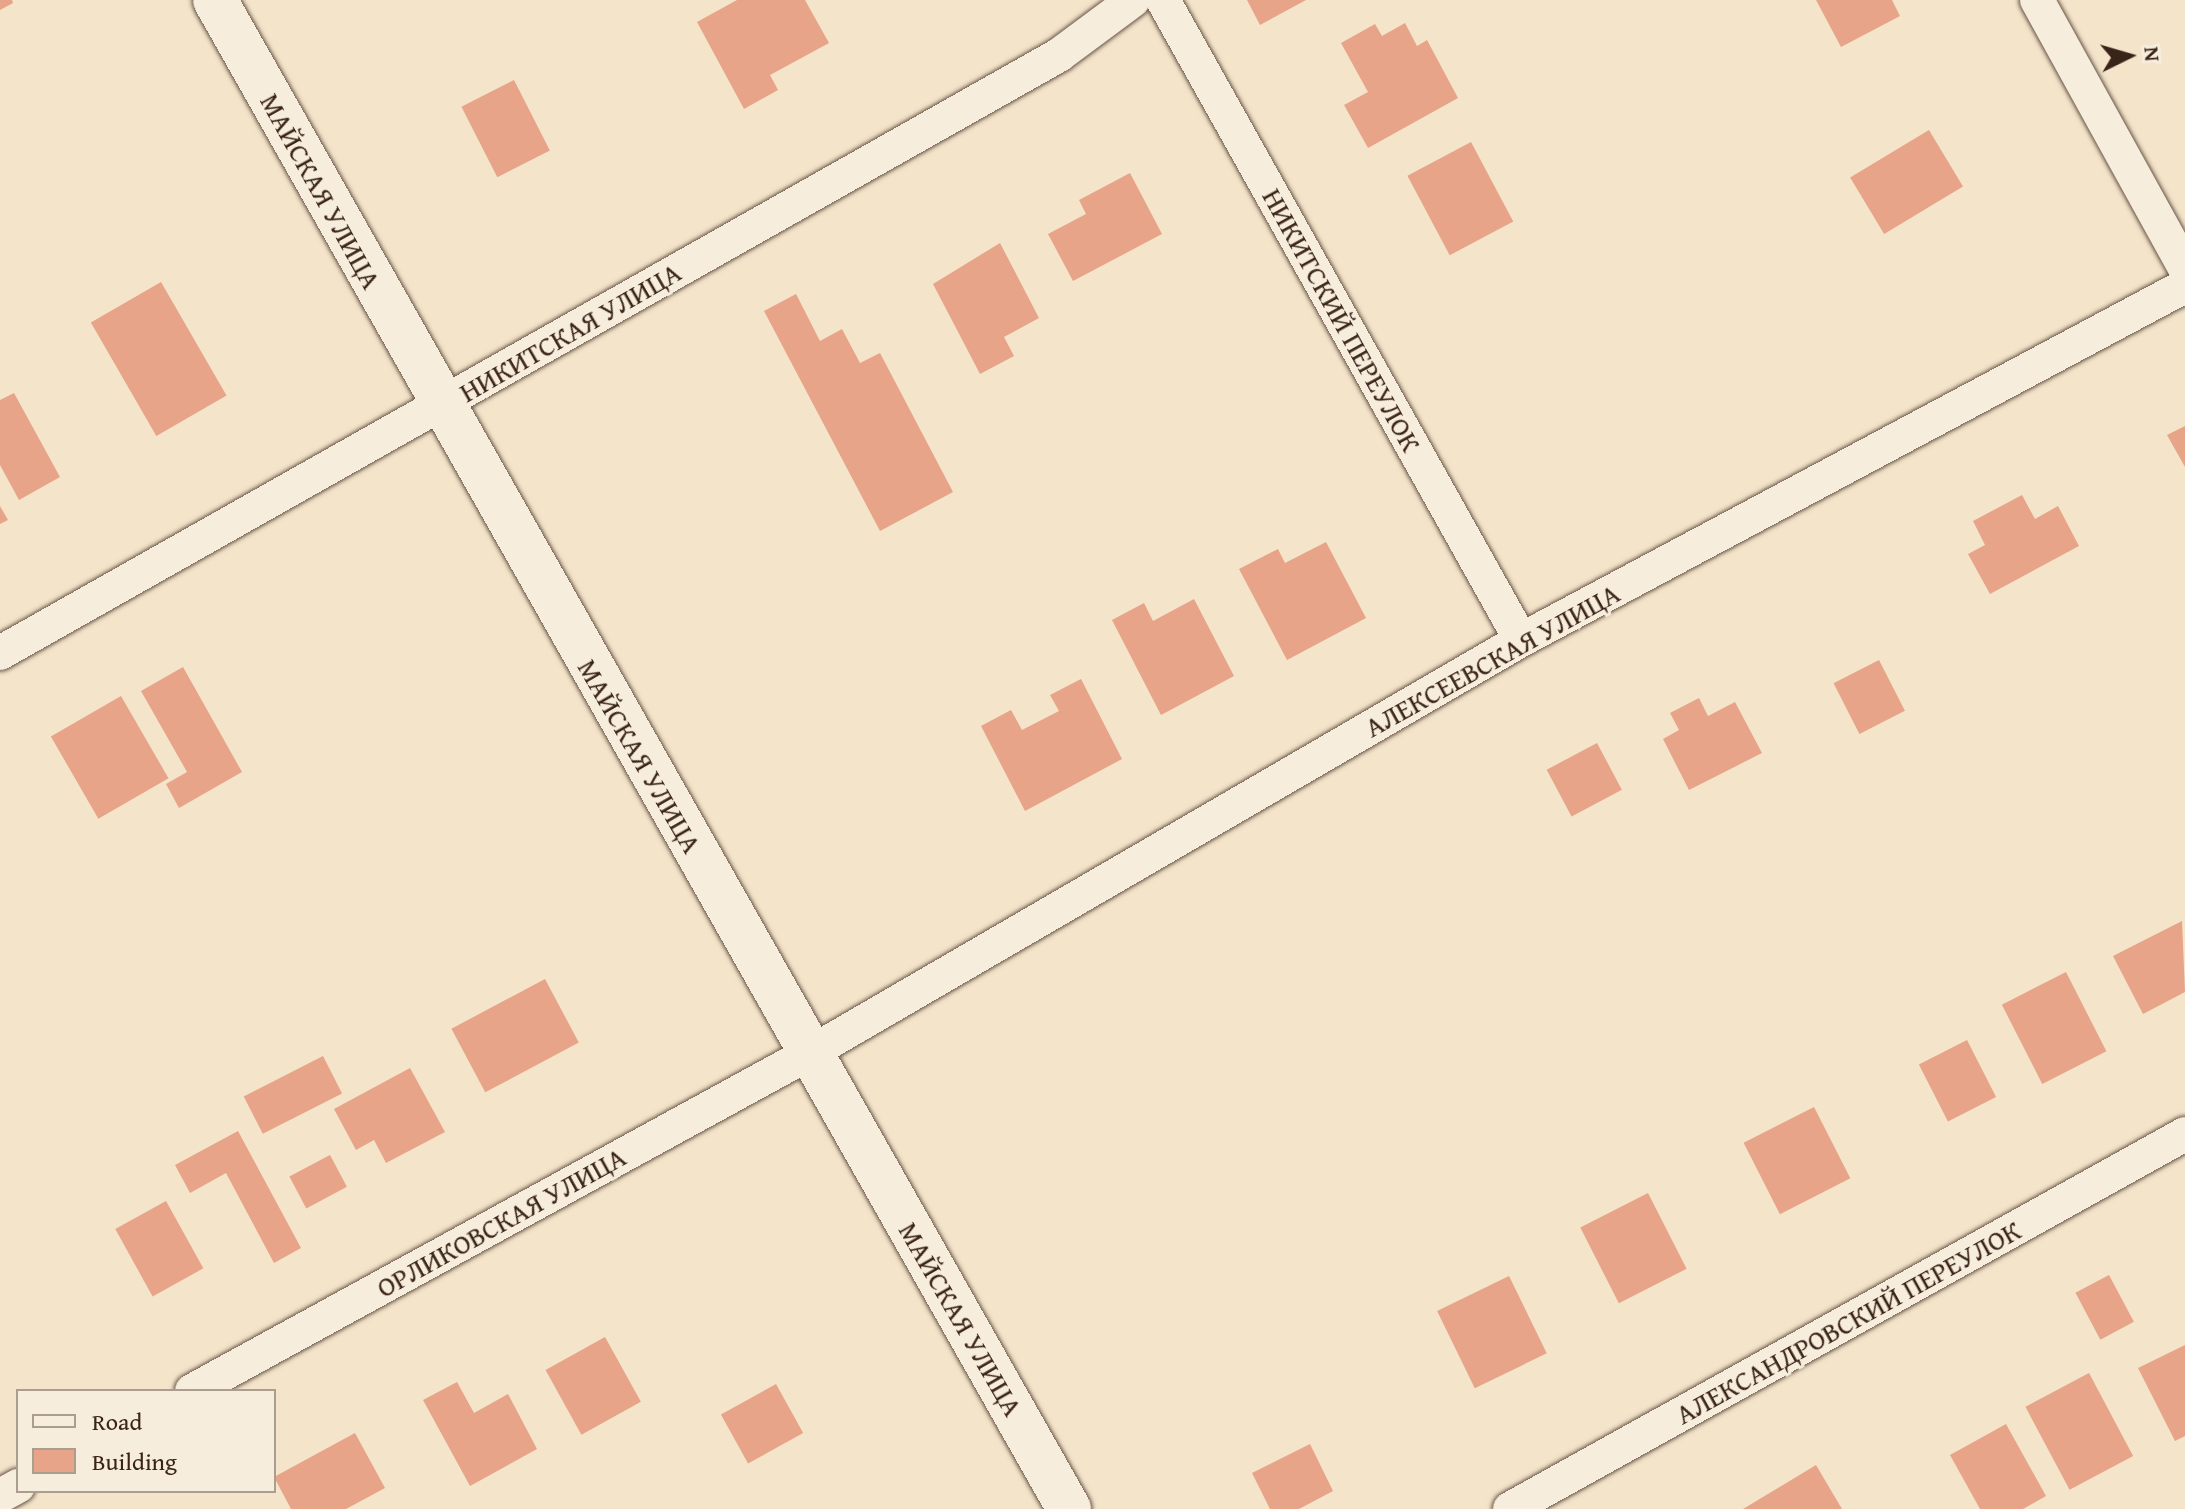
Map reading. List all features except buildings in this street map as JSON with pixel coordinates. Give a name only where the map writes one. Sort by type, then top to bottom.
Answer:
[{"type":"street","name":"МАЙСКАЯ УЛИЦА","points":[[215,0],[441,406],[1069,1509]]},
{"type":"street","name":"НИКИТСКАЯ УЛИЦА","points":[[0,653],[1059,55],[1133,0]]},
{"type":"street","name":"НИКИТСКИЙ ПЕРЕУЛОК","points":[[1163,0],[1521,640]]},
{"type":"street","points":[[2037,0],[2185,268]]},
{"type":"street","name":"АЛЕКСЕЕВСКАЯ УЛИЦА","points":[[810,1053],[1521,640],[2185,286]]},
{"type":"street","name":"ОРЛИКОВСКАЯ УЛИЦА","points":[[196,1389],[810,1053]]},
{"type":"street","name":"АЛЕКСАНДРОВСКИЙ ПЕРЕУЛОК","points":[[1510,1509],[2185,1134]]}]
